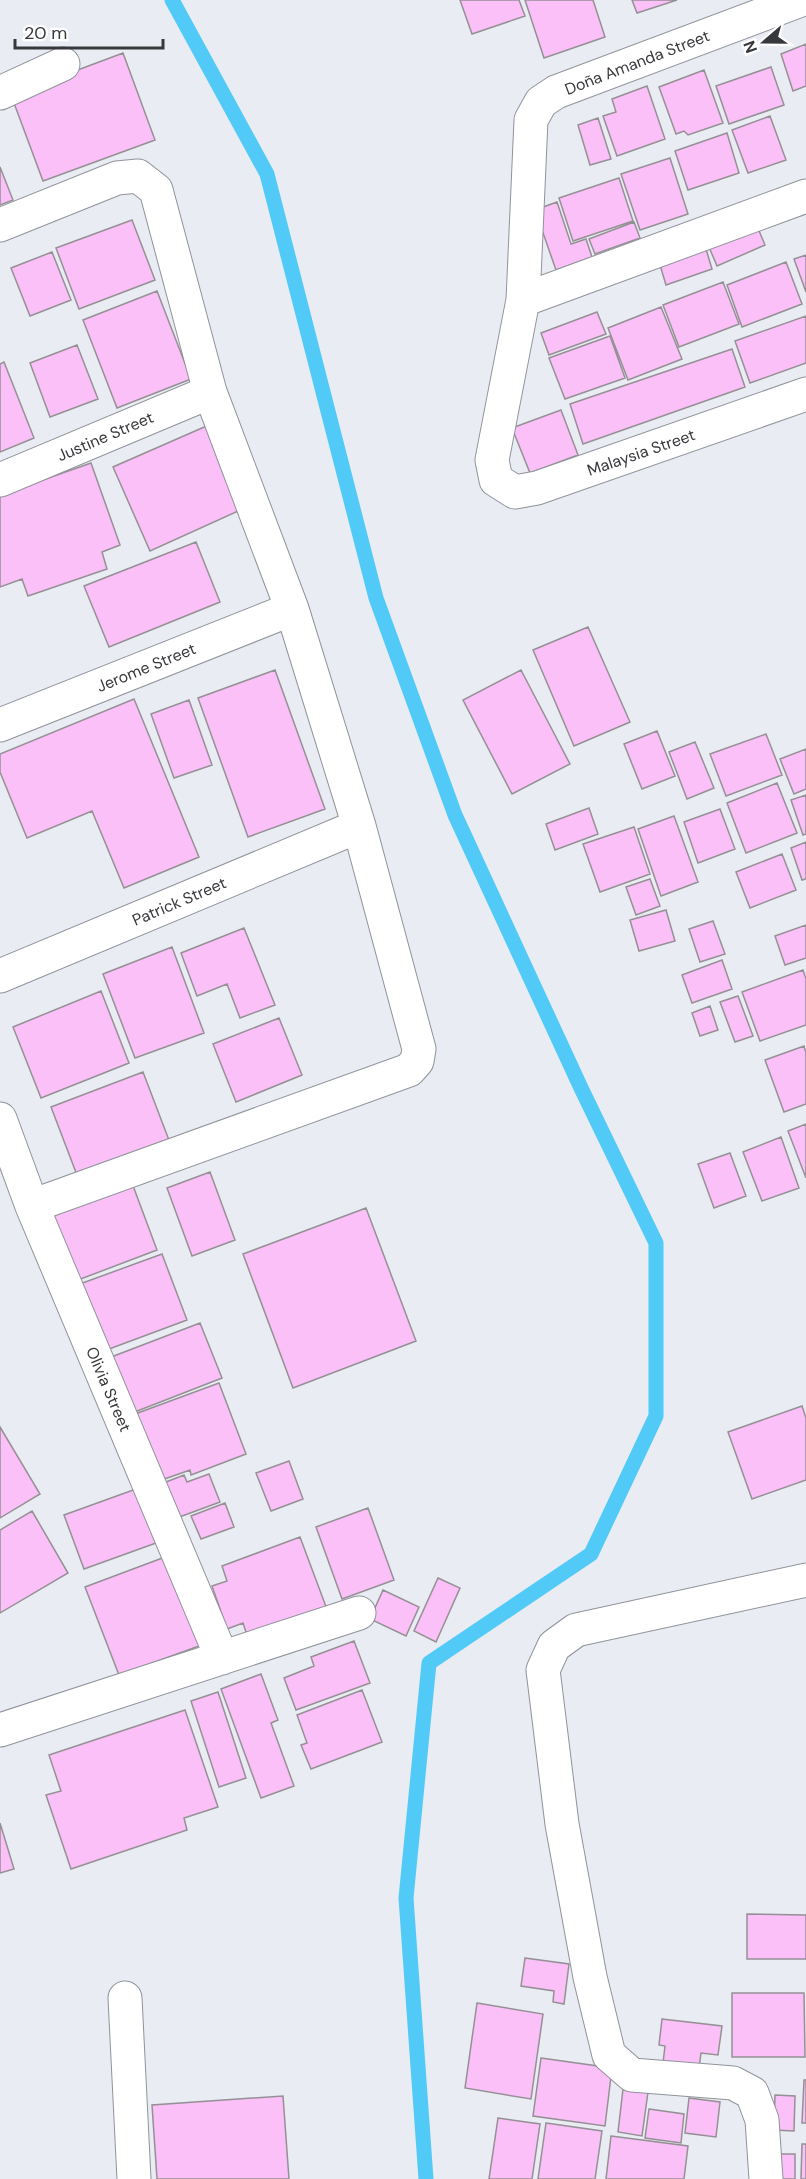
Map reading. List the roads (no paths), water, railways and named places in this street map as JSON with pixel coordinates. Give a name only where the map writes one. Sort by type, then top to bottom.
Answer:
[{"type":"street","name":"Doña Amanda Street","points":[[523,300],[531,120],[541,102],[556,92],[801,0]]},
{"type":"street","points":[[0,93],[63,64]]},
{"type":"street","points":[[0,225],[117,178],[138,176],[156,190],[210,392],[292,609],[359,826],[419,1049],[417,1061],[409,1070],[32,1206]]},
{"type":"street","points":[[523,300],[806,195]]},
{"type":"street","name":"Malaysia Street","points":[[523,300],[492,460],[496,480],[515,492],[806,394]]},
{"type":"street","name":"Justine Street","points":[[0,480],[210,392]]},
{"type":"street","name":"Jerome Street","points":[[0,725],[292,609]]},
{"type":"street","name":"Patrick Street","points":[[0,976],[359,826]]},
{"type":"street","name":"Olivia Street","points":[[0,1119],[32,1206],[222,1658]]},
{"type":"street","points":[[766,2179],[762,2120],[752,2093],[733,2083],[632,2075],[609,2055],[590,1977],[561,1824],[543,1670],[554,1646],[576,1630],[806,1580]]},
{"type":"street","points":[[2,1722],[222,1658],[359,1613]]},
{"type":"street","points":[[125,1998],[134,2179]]},
{"type":"waterway","points":[[172,0],[267,174],[376,598],[455,815],[581,1088],[656,1243],[656,1416],[591,1554],[429,1663],[406,1898],[426,2179]]}]
